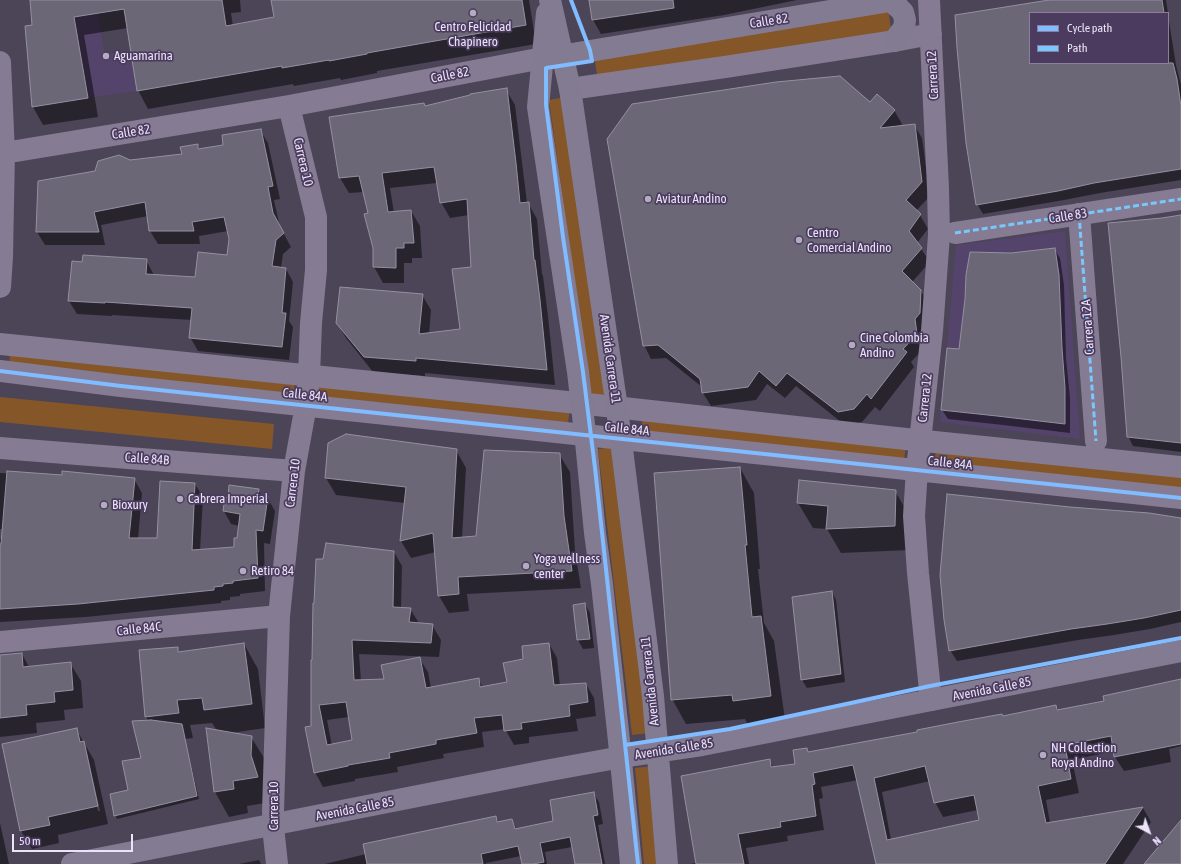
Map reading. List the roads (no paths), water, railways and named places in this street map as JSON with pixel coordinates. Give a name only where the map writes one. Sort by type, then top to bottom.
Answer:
[{"type":"main road","name":"Avenida Carrera 11","points":[[549,0],[552,57],[538,107],[590,470],[595,533],[621,757],[631,864]]},
{"type":"main road","name":"Calle 82","points":[[552,57],[894,0]]},
{"type":"main road","points":[[894,0],[903,12],[905,20],[904,28],[894,42]]},
{"type":"main road","name":"Avenida Carrera 11","points":[[552,57],[570,89],[617,407],[652,689],[668,864]]},
{"type":"main road","name":"Avenida Calle 85","points":[[72,864],[545,771],[621,757],[702,745],[1181,651]]},
{"type":"street","name":"Carrera 12","points":[[929,0],[939,235],[932,331],[917,469],[914,516],[918,573],[931,700]]},
{"type":"street","points":[[570,89],[894,42],[931,34]]},
{"type":"street","name":"Calle 82","points":[[4,153],[290,106],[552,57]]},
{"type":"street","points":[[0,62],[4,153],[0,287]]},
{"type":"street","name":"Carrera 10","points":[[277,864],[273,825],[273,795],[279,616],[294,471],[306,405],[316,270],[316,217],[290,106]]},
{"type":"street","name":"Calle 83","points":[[955,233],[1181,199]]},
{"type":"street","name":"Carrera 12A","points":[[1079,214],[1096,441]]},
{"type":"street","name":"Calle 84A","points":[[0,344],[617,407],[1181,467]]},
{"type":"street","name":"Calle 84A","points":[[0,371],[621,439],[1181,498]]},
{"type":"street","name":"Calle 84B","points":[[0,448],[294,471]]},
{"type":"street","name":"Calle 84C","points":[[0,642],[279,616]]},
{"type":"place","name":"Centro Felicidad Chapinero","points":[[473,13]]},
{"type":"place","name":"Aguamarina","points":[[106,56]]},
{"type":"place","name":"Aviatur Andino","points":[[648,199]]},
{"type":"place","name":"Centro Comercial Andino","points":[[799,240]]},
{"type":"place","name":"Cine Colombia Andino","points":[[852,345]]},
{"type":"place","name":"Cabrera Imperial","points":[[180,499]]},
{"type":"place","name":"Bioxury","points":[[104,505]]},
{"type":"place","name":"Yoga wellness center","points":[[526,566]]},
{"type":"place","name":"Retiro 84","points":[[243,571]]},
{"type":"place","name":"NH Collection Royal Andino","points":[[1043,755]]}]
